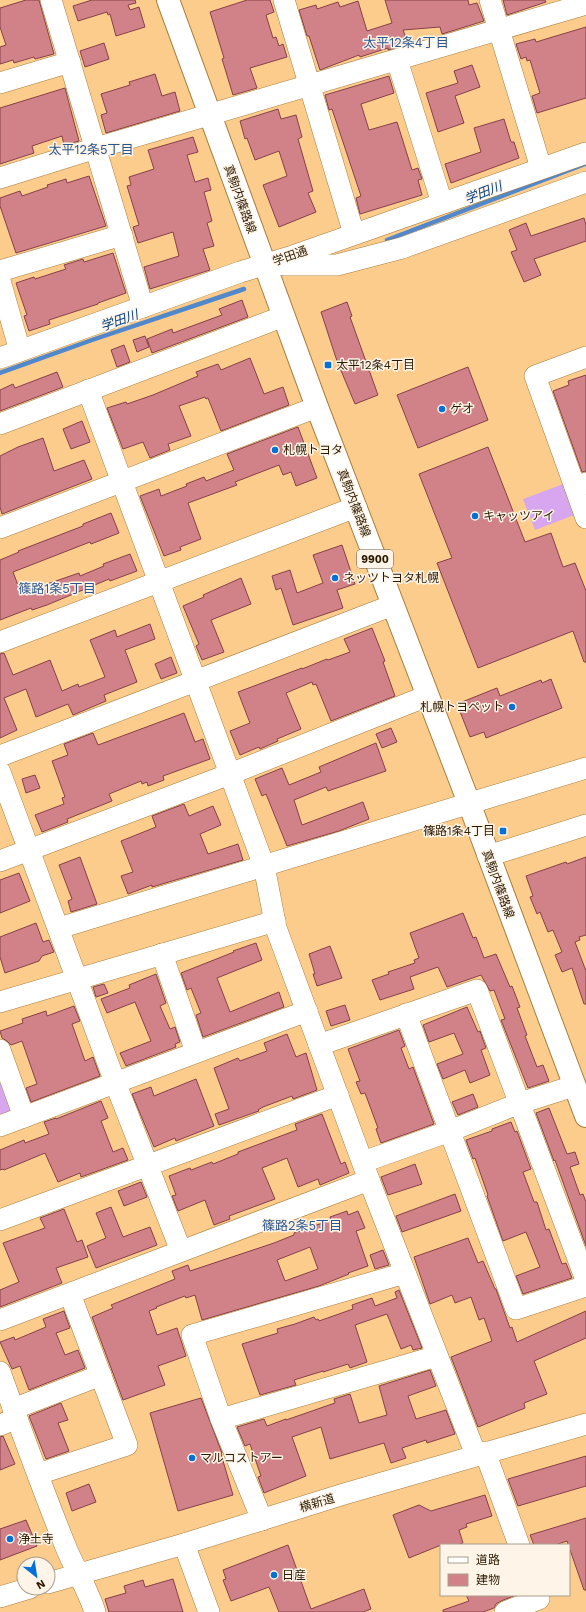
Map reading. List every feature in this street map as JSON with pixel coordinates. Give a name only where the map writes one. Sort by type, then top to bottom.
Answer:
[{"type":"main road","name":"真駒内篠路線","points":[[168,0],[317,407],[586,1116]]},
{"type":"street","points":[[50,0],[143,307]]},
{"type":"street","points":[[284,0],[354,234]]},
{"type":"street","points":[[490,0],[541,168]]},
{"type":"street","points":[[0,178],[210,114],[586,4]]},
{"type":"street","points":[[397,60],[442,203]]},
{"type":"street","points":[[0,83],[70,62]]},
{"type":"street","name":"学田通","points":[[265,265],[586,152]]},
{"type":"street","name":"学田通","points":[[265,265],[337,265],[402,248],[586,182]]},
{"type":"street","points":[[0,271],[122,235]]},
{"type":"street","points":[[0,358],[240,272],[265,265]]},
{"type":"street","points":[[0,281],[20,351]]},
{"type":"street","points":[[0,424],[284,316]]},
{"type":"street","points":[[586,358],[535,376],[580,485],[586,518]]},
{"type":"street","points":[[88,390],[264,866],[275,921],[366,1171],[437,1356],[519,1544]]},
{"type":"street","points":[[0,528],[317,407]]},
{"type":"street","points":[[0,642],[356,507]]},
{"type":"street","points":[[0,756],[393,605]]},
{"type":"street","points":[[0,861],[230,774],[427,696]]},
{"type":"street","points":[[59,928],[586,768]]},
{"type":"street","points":[[0,772],[147,1166],[181,1251]]},
{"type":"street","points":[[488,856],[586,825]]},
{"type":"street","points":[[0,1002],[275,921]]},
{"type":"street","points":[[162,954],[196,1052]]},
{"type":"street","points":[[319,1045],[477,990],[586,1280]]},
{"type":"street","points":[[0,1126],[307,1011]]},
{"type":"street","points":[[406,1014],[516,1309],[586,1286]]},
{"type":"street","points":[[0,1050],[24,1117]]},
{"type":"street","points":[[0,1320],[181,1251],[366,1171],[450,1131],[520,1103],[574,1086]]},
{"type":"street","points":[[0,1220],[338,1095]]},
{"type":"street","points":[[262,1520],[221,1419],[192,1335],[405,1273]]},
{"type":"street","points":[[38,1474],[127,1445],[70,1294]]},
{"type":"street","points":[[221,1419],[437,1356]]},
{"type":"street","points":[[0,1372],[10,1417],[38,1474],[78,1574],[91,1597],[95,1612]]},
{"type":"street","points":[[10,1417],[101,1375]]},
{"type":"street","name":"横新道","points":[[56,1581],[184,1544],[480,1454],[586,1424]]},
{"type":"street","points":[[184,1544],[210,1612]]},
{"type":"street","points":[[0,1597],[16,1592]]},
{"type":"street","points":[[505,1612],[540,1602]]},
{"type":"shaded area","points":[[566,483],[577,514],[535,530],[523,499]]},
{"type":"shaded area","points":[[0,1071],[13,1106],[11,1115],[0,1119]]},
{"type":"building","points":[[26,0],[39,0],[54,54],[35,59],[34,57],[14,63],[13,60],[0,64],[0,47],[6,45],[0,27],[0,8]]},
{"type":"building","points":[[92,0],[135,0],[136,3],[128,5],[130,10],[139,7],[145,27],[116,36],[110,14],[108,15],[107,12],[78,21],[73,6]]},
{"type":"building","points":[[247,0],[270,0],[274,12],[266,15],[273,38],[276,37],[279,46],[283,44],[287,57],[250,68],[257,88],[233,95],[222,59],[224,58],[210,12]]},
{"type":"building","points":[[385,0],[468,0],[469,5],[477,3],[484,21],[442,34],[440,27],[403,30],[407,40],[401,42],[402,46],[388,50],[388,48],[360,57],[359,55],[320,70],[299,10],[316,5],[317,9],[338,2],[340,7],[358,1],[367,31],[392,23]]},
{"type":"building","points":[[503,0],[545,0],[546,2],[507,15]]},
{"type":"building","points":[[586,27],[586,98],[537,113],[532,96],[540,93],[530,60],[527,61],[526,57],[521,59],[516,44],[535,39],[536,42]]},
{"type":"building","points":[[104,43],[109,59],[85,67],[80,51]]},
{"type":"building","points":[[472,65],[480,87],[455,96],[464,123],[438,132],[426,93],[458,83],[454,71]]},
{"type":"building","points":[[155,74],[162,96],[175,92],[180,111],[106,133],[101,115],[107,113],[101,94],[130,85],[129,82]]},
{"type":"building","points":[[389,76],[394,93],[361,104],[369,130],[397,122],[412,170],[418,168],[422,179],[418,180],[422,195],[360,214],[356,198],[361,196],[332,109],[329,110],[325,95]]},
{"type":"building","points":[[65,88],[79,141],[64,145],[62,136],[32,146],[34,153],[0,164],[0,108]]},
{"type":"building","points":[[278,109],[281,119],[296,115],[302,137],[298,139],[313,191],[308,193],[316,212],[279,227],[263,185],[287,176],[279,151],[255,160],[247,138],[245,139],[240,121]]},
{"type":"building","points":[[504,119],[511,142],[514,142],[519,158],[451,183],[445,164],[481,152],[474,128]]},
{"type":"building","points":[[193,137],[198,152],[187,155],[195,182],[208,178],[211,190],[204,192],[212,221],[207,223],[214,246],[203,249],[210,270],[150,289],[144,267],[179,256],[173,232],[138,243],[133,227],[139,225],[127,186],[131,185],[129,177],[154,169],[148,150]]},
{"type":"building","points":[[89,176],[106,226],[16,253],[0,206],[0,198],[20,191],[22,196],[48,187],[47,185],[66,179],[67,183]]},
{"type":"building","points":[[584,218],[586,225],[586,241],[534,259],[541,275],[524,282],[511,252],[517,250],[509,230],[526,223],[531,236]]},
{"type":"building","points":[[113,253],[126,293],[49,320],[50,324],[29,331],[24,316],[27,315],[16,283],[34,277],[35,279],[66,269],[64,265],[83,259],[84,262]]},
{"type":"building","points":[[242,300],[248,317],[152,353],[147,339],[172,329],[173,333],[222,315],[219,309]]},
{"type":"building","points":[[347,302],[352,316],[350,317],[378,395],[355,404],[337,361],[321,312]]},
{"type":"building","points":[[145,336],[149,347],[137,352],[133,340]]},
{"type":"building","points":[[124,345],[130,362],[117,367],[111,350]]},
{"type":"building","points":[[250,358],[264,394],[283,387],[289,405],[221,431],[208,398],[206,399],[205,397],[179,406],[191,436],[168,444],[170,450],[150,458],[143,442],[123,449],[107,408],[126,402],[127,404],[153,395],[198,376],[196,372],[218,364],[221,370]]},
{"type":"building","points":[[468,367],[488,420],[418,448],[397,395]]},
{"type":"building","points":[[57,372],[63,387],[0,411],[0,390],[13,384],[15,388]]},
{"type":"building","points":[[586,375],[586,471],[582,472],[553,391],[569,385],[568,381]]},
{"type":"building","points":[[82,421],[90,442],[71,449],[63,429]]},
{"type":"building","points":[[298,427],[317,478],[296,486],[291,472],[283,475],[279,465],[235,482],[237,485],[188,503],[201,539],[180,547],[181,550],[164,556],[140,496],[159,489],[161,496],[187,486],[186,484],[204,477],[206,481],[234,470],[227,454]]},
{"type":"building","points":[[43,438],[54,471],[84,460],[92,479],[2,514],[0,507],[0,456],[18,447]]},
{"type":"building","name":"キャッツアイ","points":[[488,447],[525,542],[551,533],[563,567],[575,563],[586,591],[586,662],[584,662],[573,631],[478,668],[437,563],[452,558],[419,474]]},
{"type":"building","points":[[111,513],[119,533],[91,544],[90,542],[13,572],[21,593],[79,573],[80,576],[104,566],[103,564],[130,554],[137,571],[110,581],[109,579],[47,605],[32,610],[31,608],[0,620],[0,560],[19,552],[18,551],[83,526],[83,524]]},
{"type":"building","points":[[342,545],[355,584],[337,590],[343,608],[293,625],[281,588],[276,590],[272,576],[290,570],[297,593],[323,583],[313,555]]},
{"type":"building","points":[[241,578],[251,604],[211,620],[224,652],[202,660],[196,646],[199,644],[183,606],[204,597],[203,595]]},
{"type":"building","points":[[150,624],[155,639],[125,650],[137,682],[104,695],[106,701],[73,715],[68,704],[36,717],[26,689],[4,698],[17,730],[0,738],[0,654],[4,653],[13,675],[50,660],[62,691],[78,684],[79,687],[105,677],[90,640],[115,630],[117,637]]},
{"type":"building","points":[[372,628],[385,661],[383,662],[395,696],[331,721],[316,684],[313,685],[312,682],[286,693],[301,729],[277,739],[278,741],[260,749],[259,747],[240,755],[230,731],[250,723],[238,692],[350,652],[344,639]]},
{"type":"building","points":[[171,657],[177,673],[161,679],[155,664]]},
{"type":"building","points":[[551,679],[562,708],[486,738],[484,732],[470,737],[457,704],[497,688],[500,696],[541,680],[542,683]]},
{"type":"building","points":[[184,713],[195,742],[203,739],[210,759],[163,776],[164,780],[148,786],[147,782],[142,784],[141,781],[109,794],[112,801],[67,819],[68,822],[42,832],[35,815],[64,804],[62,798],[65,797],[52,761],[68,755],[64,744],[93,733],[98,745]]},
{"type":"building","points":[[391,728],[397,742],[382,748],[376,734]]},
{"type":"building","points":[[376,743],[386,771],[328,791],[326,787],[294,800],[302,825],[363,802],[369,819],[339,831],[287,846],[266,794],[262,796],[255,779],[282,768],[289,785],[321,772],[319,767]]},
{"type":"building","points":[[35,775],[40,788],[26,793],[22,779]]},
{"type":"building","points":[[184,804],[189,816],[213,806],[221,825],[200,834],[208,854],[238,844],[243,860],[152,887],[152,885],[128,894],[121,876],[133,872],[121,841],[156,827],[152,816]]},
{"type":"building","points":[[80,857],[97,904],[71,912],[68,901],[72,899],[59,865]]},
{"type":"building","points":[[586,857],[586,935],[579,937],[580,940],[575,942],[586,971],[586,1004],[584,1004],[572,968],[562,972],[555,955],[562,952],[553,930],[548,932],[540,912],[537,914],[530,897],[533,896],[526,876],[566,862],[567,864]]},
{"type":"building","points":[[19,873],[30,901],[0,913],[0,880]]},
{"type":"building","points":[[463,913],[473,938],[476,937],[484,958],[496,954],[510,987],[512,986],[520,1007],[517,1008],[527,1035],[525,1036],[537,1067],[543,1065],[549,1081],[528,1088],[501,1020],[505,1019],[494,990],[490,991],[481,975],[447,987],[438,967],[410,977],[414,989],[380,1000],[372,980],[389,974],[388,972],[415,963],[414,960],[419,958],[410,933]]},
{"type":"building","points":[[36,923],[43,942],[49,940],[54,952],[42,956],[39,961],[5,973],[0,957],[0,937]]},
{"type":"building","points":[[256,943],[262,960],[217,978],[230,1012],[279,992],[284,1007],[203,1037],[196,1015],[201,1013],[191,988],[187,990],[181,973]]},
{"type":"building","points":[[330,946],[342,978],[317,986],[309,954]]},
{"type":"building","points":[[156,974],[166,1003],[160,1006],[170,1029],[175,1027],[180,1042],[175,1044],[176,1047],[126,1066],[120,1053],[151,1041],[135,1002],[107,1013],[101,999],[130,988],[129,985]]},
{"type":"building","points":[[104,984],[108,993],[96,997],[93,987]]},
{"type":"building","points":[[345,1005],[350,1020],[331,1026],[326,1011]]},
{"type":"building","points":[[74,1006],[80,1021],[72,1024],[85,1061],[93,1057],[100,1076],[31,1102],[26,1088],[37,1084],[22,1041],[11,1045],[2,1038],[0,1031],[23,1023],[22,1019],[46,1011],[47,1016]]},
{"type":"building","points":[[467,1007],[478,1032],[480,1031],[486,1048],[481,1050],[490,1075],[470,1083],[465,1070],[443,1079],[437,1064],[463,1054],[454,1033],[429,1042],[423,1025]]},
{"type":"building","points":[[399,1030],[405,1046],[401,1048],[409,1069],[413,1067],[434,1124],[381,1143],[376,1129],[378,1128],[365,1093],[361,1094],[356,1082],[360,1081],[348,1049]]},
{"type":"building","points":[[287,1034],[296,1057],[306,1053],[317,1090],[293,1099],[292,1096],[263,1107],[258,1110],[259,1111],[219,1125],[215,1114],[229,1109],[214,1068],[238,1058],[240,1061],[267,1051],[264,1043]]},
{"type":"building","points":[[196,1079],[214,1126],[176,1141],[175,1138],[154,1147],[132,1094],[151,1087],[154,1096]]},
{"type":"building","points":[[473,1094],[478,1107],[458,1115],[452,1102]]},
{"type":"building","points":[[101,1101],[108,1118],[101,1121],[113,1152],[123,1148],[128,1160],[81,1177],[80,1173],[58,1182],[45,1153],[4,1170],[0,1170],[0,1150],[24,1140],[25,1143],[49,1134],[44,1122],[56,1119]]},
{"type":"building","points":[[549,1108],[567,1154],[575,1152],[579,1164],[570,1167],[580,1195],[583,1194],[586,1202],[586,1246],[555,1160],[554,1161],[536,1113]]},
{"type":"building","points":[[322,1114],[341,1164],[345,1162],[349,1173],[320,1185],[318,1179],[298,1187],[287,1158],[262,1168],[275,1199],[229,1216],[230,1219],[214,1225],[205,1200],[178,1211],[172,1196],[176,1195],[169,1176],[212,1162],[213,1164],[238,1154],[238,1152],[297,1130],[295,1124]]},
{"type":"building","points":[[511,1122],[515,1132],[517,1131],[531,1169],[523,1172],[534,1202],[537,1202],[546,1230],[549,1229],[562,1264],[566,1263],[572,1278],[523,1294],[516,1276],[540,1267],[526,1232],[503,1241],[475,1158],[473,1159],[466,1140],[492,1131],[492,1129]]},
{"type":"building","points":[[415,1164],[422,1184],[388,1195],[381,1177]]},
{"type":"building","points":[[141,1182],[147,1197],[124,1206],[118,1191]]},
{"type":"building","points":[[455,1194],[461,1211],[402,1232],[396,1216]]},
{"type":"building","points":[[111,1207],[123,1237],[150,1227],[157,1245],[96,1268],[87,1246],[106,1238],[96,1213]]},
{"type":"building","points":[[64,1209],[77,1242],[82,1240],[88,1257],[56,1268],[62,1283],[0,1307],[0,1290],[19,1282],[3,1243],[45,1228],[40,1218]]},
{"type":"building","points":[[347,1211],[348,1215],[358,1211],[365,1228],[356,1231],[368,1266],[319,1286],[202,1320],[195,1295],[186,1298],[185,1296],[156,1307],[157,1308],[149,1311],[157,1335],[177,1328],[186,1356],[158,1366],[165,1385],[123,1400],[92,1317],[113,1308],[111,1305],[175,1279],[172,1271],[188,1265],[190,1271],[274,1243],[294,1235],[294,1233],[331,1220],[330,1217]],"holes":[[[310,1247],[318,1269],[285,1281],[277,1260]]]},
{"type":"building","points":[[468,1238],[478,1263],[483,1261],[517,1342],[586,1311],[586,1338],[534,1361],[547,1394],[524,1403],[525,1408],[478,1427],[451,1357],[492,1341],[484,1318],[479,1320],[471,1297],[455,1303],[452,1295],[430,1304],[414,1257]]},
{"type":"building","points":[[383,1250],[389,1265],[375,1269],[370,1255]]},
{"type":"building","points":[[399,1290],[422,1348],[413,1350],[411,1345],[401,1349],[387,1314],[355,1325],[367,1362],[350,1368],[348,1364],[323,1371],[294,1380],[296,1385],[260,1395],[242,1344],[278,1333],[277,1329],[314,1317],[319,1321],[353,1309],[352,1305],[372,1298],[375,1306],[397,1298],[395,1292]]},
{"type":"building","points":[[64,1311],[70,1328],[56,1333],[65,1355],[78,1350],[85,1368],[29,1390],[20,1366],[12,1369],[0,1342],[14,1337],[15,1340],[46,1327],[43,1319]]},
{"type":"building","points":[[430,1370],[436,1386],[408,1396],[416,1419],[446,1410],[455,1434],[427,1443],[426,1440],[402,1448],[406,1458],[391,1463],[384,1443],[330,1459],[321,1427],[292,1437],[306,1476],[264,1493],[258,1477],[261,1476],[250,1444],[245,1446],[237,1427],[264,1419],[267,1426],[335,1403],[334,1399],[350,1394],[359,1423],[387,1415],[379,1386]]},
{"type":"building","points":[[201,1398],[222,1453],[221,1454],[233,1495],[178,1511],[150,1413]]},
{"type":"building","points":[[61,1403],[68,1420],[58,1423],[69,1451],[46,1459],[29,1416]]},
{"type":"building","points":[[3,1436],[15,1464],[0,1470],[0,1437]]},
{"type":"building","points":[[586,1456],[586,1486],[518,1506],[508,1479]]},
{"type":"building","points":[[89,1484],[96,1502],[72,1511],[66,1493]]},
{"type":"building","points":[[485,1495],[492,1516],[466,1524],[467,1527],[459,1530],[463,1543],[440,1544],[440,1545],[409,1558],[393,1515],[419,1505],[431,1511]]},
{"type":"building","points":[[586,1518],[586,1590],[584,1590],[570,1550],[570,1544],[568,1544],[567,1541],[558,1544],[534,1544],[530,1535]]},
{"type":"building","points":[[26,1520],[37,1546],[0,1560],[0,1529]]},
{"type":"building","points":[[288,1545],[311,1609],[364,1589],[371,1609],[363,1612],[279,1612],[269,1587],[231,1601],[223,1580],[226,1579],[223,1570]]},
{"type":"building","points":[[173,1579],[183,1612],[109,1612],[105,1599],[126,1593],[124,1586],[143,1580],[145,1587]]},
{"type":"building","points":[[466,1596],[514,1596],[496,1604],[494,1608],[483,1612],[443,1612],[443,1610],[469,1601]]},
{"type":"waterway","name":"学田川","points":[[387,240],[585,164]]},
{"type":"waterway","name":"学田川","points":[[0,373],[92,340],[244,289]]},
{"type":"place","name":"太平12条4丁目","points":[[328,365]]},
{"type":"place","name":"ゲオ","points":[[442,409]]},
{"type":"place","name":"札幌トヨタ","points":[[275,450]]},
{"type":"place","name":"キャッツアイ","points":[[475,516]]},
{"type":"place","name":"ネッツトヨタ札幌","points":[[335,578]]},
{"type":"place","name":"札幌トヨペット","points":[[512,707]]},
{"type":"place","name":"篠路1条4丁目","points":[[503,831]]},
{"type":"place","name":"マルコストアー","points":[[192,1458]]},
{"type":"place","name":"浄土寺","points":[[10,1539]]},
{"type":"place","name":"日産","points":[[274,1575]]},
{"type":"district","name":"太平12条4丁目","points":[[406,42]]},
{"type":"district","name":"太平12条5丁目","points":[[91,149]]},
{"type":"district","name":"篠路1条5丁目","points":[[57,588]]},
{"type":"district","name":"篠路2条5丁目","points":[[302,1225]]}]
